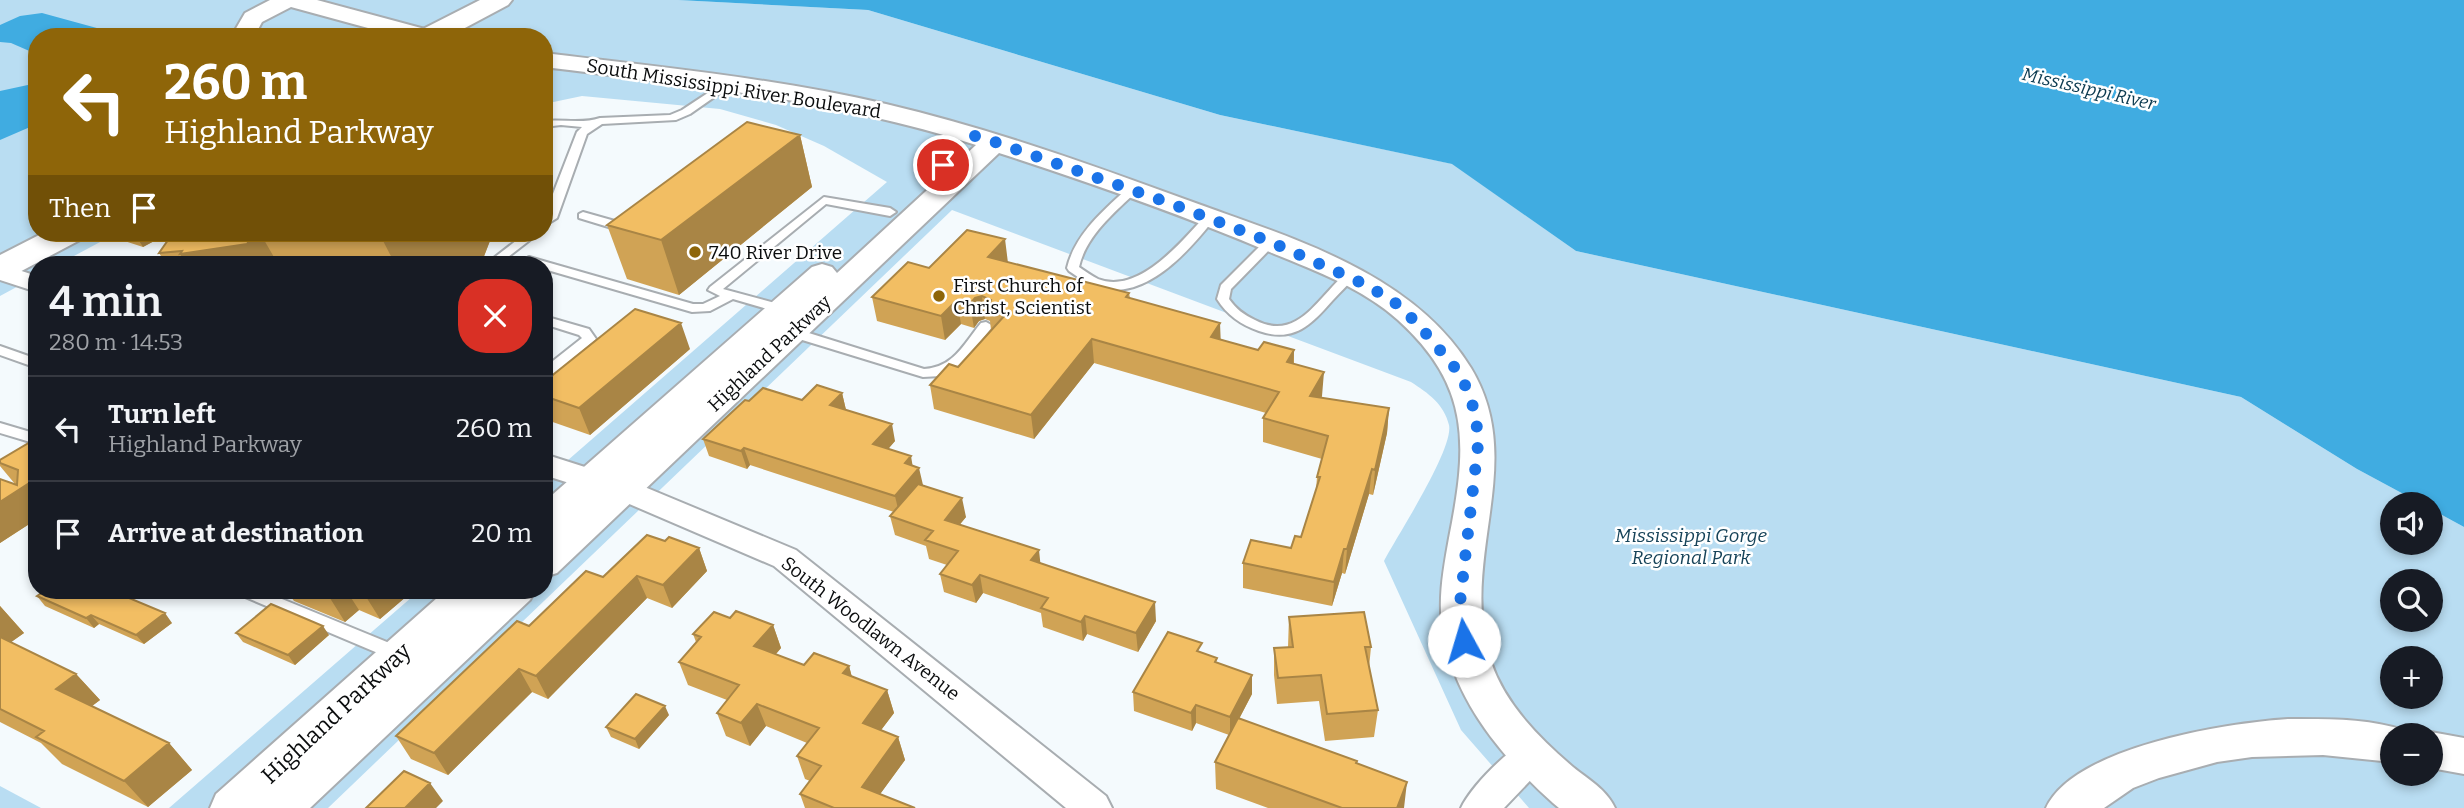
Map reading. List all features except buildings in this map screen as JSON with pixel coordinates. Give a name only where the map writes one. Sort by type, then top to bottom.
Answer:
[{"type":"main road","points":[[445,28],[499,0]]},
{"type":"main road","points":[[0,249],[28,235]]},
{"type":"main road","points":[[0,270],[51,242]]},
{"type":"street","points":[[247,28],[253,18],[290,0],[394,28]]},
{"type":"street","name":"South Mississippi River Boulevard","points":[[553,61],[858,105],[985,139],[1210,217],[1349,277],[1393,301],[1416,322],[1456,369],[1476,415],[1478,445],[1460,603],[1464,641],[1476,678],[1495,713],[1531,755],[1566,788],[1594,808]]},
{"type":"street","points":[[553,80],[582,64]]},
{"type":"street","name":"Highland Parkway","points":[[553,553],[609,484],[794,319],[985,139]]},
{"type":"street","points":[[0,270],[28,281]]},
{"type":"street","name":"South Woodlawn Avenue","points":[[553,467],[609,484],[785,558],[1093,808]]},
{"type":"street","name":"Highland Parkway","points":[[553,518],[609,484]]},
{"type":"street","name":"Highland Parkway","points":[[232,808],[461,599]]},
{"type":"street","name":"Highland Parkway","points":[[280,808],[506,599]]},
{"type":"street","points":[[2068,808],[2116,776],[2172,755],[2237,741],[2335,737],[2380,743]]},
{"type":"street","points":[[2443,752],[2464,756]]},
{"type":"street","points":[[1480,808],[1531,755]]},
{"type":"lane","points":[[553,213],[583,132],[590,125],[600,121],[672,118],[686,112],[726,84]]},
{"type":"lane","points":[[553,123],[590,125]]},
{"type":"lane","points":[[1132,190],[1106,215],[1074,256],[1073,268],[1086,279],[1104,284],[1130,284],[1145,279],[1166,264],[1210,217]]},
{"type":"lane","points":[[904,213],[824,200],[714,290],[794,319],[923,373],[941,372],[953,366],[986,326]]},
{"type":"lane","points":[[583,216],[635,230]]},
{"type":"lane","points":[[503,256],[521,242]]},
{"type":"lane","points":[[1271,242],[1226,288],[1223,299],[1229,309],[1263,329],[1297,329],[1349,277]]},
{"type":"lane","points":[[553,266],[614,280],[692,308],[705,308],[733,295]]},
{"type":"lane","points":[[553,323],[584,332],[589,339],[553,368]]},
{"type":"lane","points":[[0,350],[28,360]]},
{"type":"lane","points":[[0,428],[28,436]]},
{"type":"lane","points":[[266,599],[399,654]]},
{"type":"green space","name":"Mississippi Gorge Regional Park","points":[[0,0],[678,0],[868,10],[1220,115],[1453,164],[1576,251],[2241,397],[2357,469],[2400,492],[2380,492],[2380,555],[2443,555],[2443,516],[2464,527],[2464,808],[1529,808],[1461,730],[1384,561],[1434,472],[1448,437],[1447,418],[1434,400],[1411,382],[952,210],[553,592],[553,473],[887,182],[824,146],[776,125],[720,109],[582,96],[553,102],[553,28],[28,28],[28,242],[100,242],[74,256],[28,256],[28,281],[0,296]]},
{"type":"green space","name":"Mississippi Gorge Regional Park","points":[[410,599],[546,599],[328,808],[169,808]]},
{"type":"green space","points":[[0,786],[41,808],[0,808]]},
{"type":"water","name":"Mississippi River","points":[[678,0],[2464,0],[2464,527],[2443,516],[2443,492],[2400,492],[2357,469],[2241,397],[1576,251],[1452,164],[1220,115],[868,10]]},
{"type":"water","points":[[42,13],[97,28],[28,28],[28,50],[11,43],[0,42],[0,25],[20,16]]},
{"type":"water","points":[[28,85],[28,128],[0,140],[0,91]]},
{"type":"place","name":"740 River Drive","points":[[695,252]]},
{"type":"place","name":"First Church of Christ, Scientist","points":[[939,296]]},
{"type":"route","points":[[943,165],[975,136],[995,142],[1237,227],[1364,284],[1393,301],[1416,322],[1456,369],[1476,415],[1478,445],[1460,603],[1464,641]]}]
